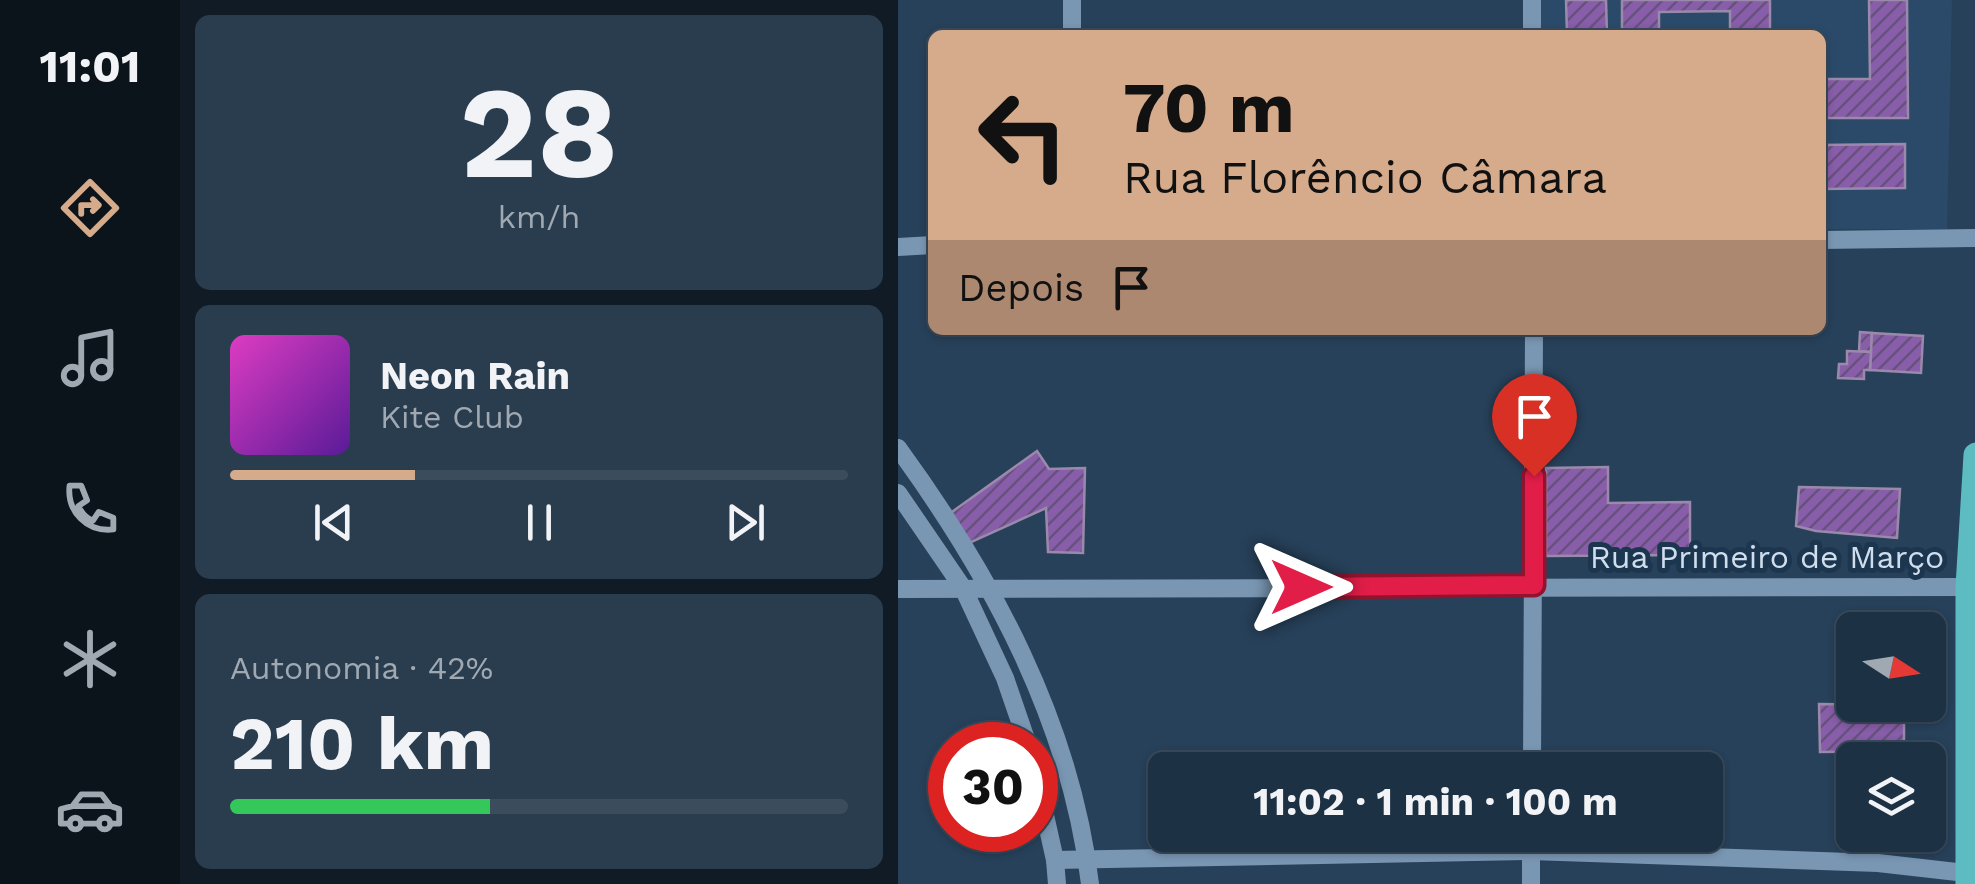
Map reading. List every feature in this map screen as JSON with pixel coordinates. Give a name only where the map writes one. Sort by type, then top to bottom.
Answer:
[{"type":"main road","points":[[1970,877],[1976,455]]},
{"type":"street","points":[[1072,0],[1072,30]]},
{"type":"street","points":[[1532,0],[1532,30]]},
{"type":"street","points":[[1826,240],[1976,238]]},
{"type":"street","points":[[898,246],[928,245]]},
{"type":"street","points":[[1532,752],[1534,335]]},
{"type":"street","points":[[898,448],[990,588],[1027,661],[1058,743],[1090,884]]},
{"type":"street","points":[[898,493],[963,588],[1005,678],[1020,722]]},
{"type":"street","name":"Rua Primeiro de Março","points":[[898,589],[1972,587]]},
{"type":"street","points":[[1053,852],[1057,884]]},
{"type":"street","points":[[1055,860],[1281,852]]},
{"type":"street","points":[[1530,884],[1531,852]]},
{"type":"street","points":[[1687,852],[1878,863],[1970,877]]},
{"type":"shaded area","points":[[1540,0],[1952,0],[1947,229],[1826,229],[1826,30],[1540,30]]},
{"type":"building","points":[[1566,0],[1606,0],[1607,30],[1567,30]]},
{"type":"building","points":[[1622,0],[1770,0],[1770,30],[1730,30],[1730,11],[1659,12],[1659,30],[1622,30]]},
{"type":"building","points":[[1869,0],[1907,0],[1908,118],[1826,118],[1826,79],[1870,79]]},
{"type":"building","points":[[1905,144],[1905,188],[1826,189],[1826,145]]},
{"type":"building","points":[[1860,332],[1872,333],[1871,352],[1859,351]]},
{"type":"building","points":[[1872,333],[1923,336],[1921,373],[1870,370]]},
{"type":"building","points":[[1847,351],[1871,352],[1870,370],[1864,370],[1864,379],[1838,378],[1839,364],[1847,364]]},
{"type":"building","points":[[1037,451],[1049,469],[1085,468],[1083,553],[1048,552],[1046,508],[967,544],[949,514]]},
{"type":"building","points":[[1608,467],[1608,503],[1690,502],[1690,555],[1546,556],[1546,468]]},
{"type":"building","points":[[1799,487],[1900,489],[1897,538],[1796,526]]},
{"type":"building","points":[[1819,704],[1836,704],[1836,722],[1904,722],[1904,742],[1836,742],[1836,752],[1820,752]]},
{"type":"route","points":[[1301,587],[1534,585],[1534,476]]}]
